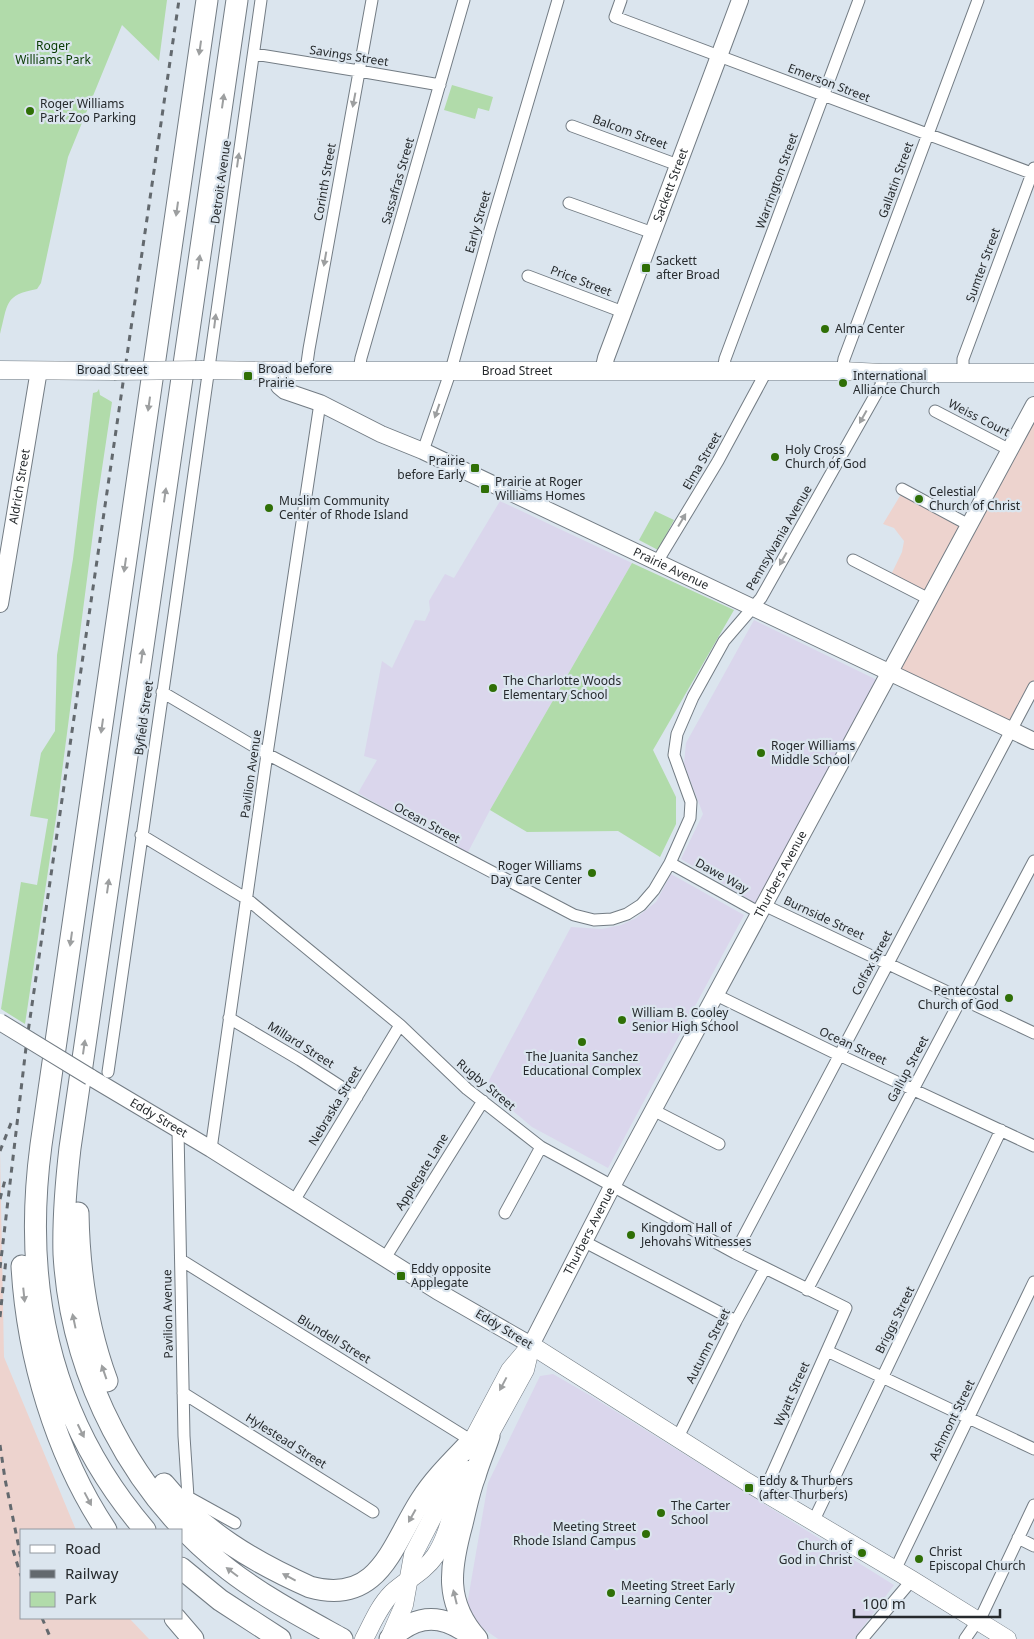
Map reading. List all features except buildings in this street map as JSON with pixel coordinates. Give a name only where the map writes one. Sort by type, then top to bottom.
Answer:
[{"type":"highway","points":[[144,1529],[112,1486],[84,1439],[63,1390],[44,1322],[36,1269],[35,1216],[39,1162],[51,1076],[207,0]]},
{"type":"highway","points":[[237,0],[77,1095],[66,1184],[65,1256],[68,1290],[77,1334],[87,1367],[102,1406],[125,1451],[144,1481],[166,1509],[215,1559],[287,1609],[338,1636]]},
{"type":"highway","points":[[51,1076],[29,1132],[26,1153],[20,1225],[25,1300],[36,1361],[55,1423],[76,1476],[105,1529]]},
{"type":"highway","points":[[77,1095],[79,1251],[86,1304],[94,1339],[114,1397],[137,1444],[164,1484],[196,1519],[229,1544],[305,1585],[330,1591],[349,1589],[366,1582],[380,1570],[392,1554],[422,1498],[434,1483],[481,1439]]},
{"type":"highway","points":[[476,1639],[459,1612],[453,1592],[452,1573],[456,1547],[481,1439]]},
{"type":"highway","points":[[182,1569],[220,1600],[280,1639]]},
{"type":"highway","points":[[175,1619],[193,1639]]},
{"type":"highway","points":[[390,1639],[412,1623],[433,1619],[454,1624],[476,1639]]},
{"type":"main road","name":"Sackett Street","points":[[603,371],[740,0]]},
{"type":"main road","name":"Broad Street","points":[[0,370],[114,371],[206,369],[281,371],[1034,373]]},
{"type":"main road","name":"Aldrich Street","points":[[0,604],[39,370]]},
{"type":"main road","name":"Prairie Avenue","points":[[281,371],[314,401],[381,434],[423,451],[1034,741]]},
{"type":"main road","name":"Thurbers Avenue","points":[[364,1639],[385,1601],[429,1563],[440,1549],[463,1480],[481,1439],[525,1370],[531,1345],[583,1241],[1034,405]]},
{"type":"main road","name":"Eddy Street","points":[[0,1022],[211,1149],[385,1258],[531,1345],[764,1492],[1007,1639]]},
{"type":"main road","points":[[390,1639],[401,1613],[409,1580]]},
{"type":"street","name":"Detroit Avenue","points":[[206,369],[261,0]]},
{"type":"street","name":"Corinth Street","points":[[306,370],[372,0]]},
{"type":"street","name":"Sassafras Street","points":[[359,370],[464,0]]},
{"type":"street","name":"Early Street","points":[[423,451],[451,370],[558,0]]},
{"type":"street","name":"Emerson Street","points":[[621,0],[615,17],[1033,172]]},
{"type":"street","name":"Warrington Street","points":[[723,371],[725,359],[859,0]]},
{"type":"street","name":"Gallatin Street","points":[[842,371],[848,349],[978,0]]},
{"type":"street","name":"Savings Street","points":[[254,54],[440,85]]},
{"type":"street","name":"Balcom Street","points":[[572,126],[678,165]]},
{"type":"street","name":"Sumter Street","points":[[963,373],[963,359],[1033,172]]},
{"type":"street","points":[[569,203],[653,233]]},
{"type":"street","name":"Price Street","points":[[528,276],[624,312]]},
{"type":"street","name":"Byfield Street","points":[[108,1072],[206,369]]},
{"type":"street","name":"Elma Street","points":[[657,562],[718,461],[766,372]]},
{"type":"street","name":"Pennsylvania Avenue","points":[[670,863],[690,818],[690,802],[674,755],[677,734],[694,697],[724,641],[761,598],[881,385],[882,373]]},
{"type":"street","name":"Pavilion Avenue","points":[[211,1149],[267,754],[314,401]]},
{"type":"street","name":"Weiss Court","points":[[935,411],[1010,450]]},
{"type":"street","points":[[902,489],[969,525]]},
{"type":"street","points":[[853,560],[929,599]]},
{"type":"street","name":"Colfax Street","points":[[735,1253],[1034,687]]},
{"type":"street","name":"Ocean Street","points":[[162,692],[267,754],[574,915],[594,920],[627,914],[641,905],[654,890],[670,863]]},
{"type":"street","name":"Rugby Street","points":[[141,835],[247,899],[400,1025],[467,1088],[541,1147],[735,1253],[846,1308]]},
{"type":"street","name":"Gallup Street","points":[[807,1290],[1034,861]]},
{"type":"street","name":"Dawe Way","points":[[670,863],[762,909]]},
{"type":"street","name":"Burnside Street","points":[[762,909],[888,964],[1034,1033]]},
{"type":"street","name":"Ocean Street","points":[[716,995],[1034,1146]]},
{"type":"street","name":"Millard Street","points":[[229,1018],[300,1060],[357,1097]]},
{"type":"street","name":"Nebraska Street","points":[[294,1201],[400,1025]]},
{"type":"street","name":"Applegate Lane","points":[[385,1258],[483,1101]]},
{"type":"street","points":[[653,1110],[719,1144]]},
{"type":"street","name":"Pavilion Avenue","points":[[178,1130],[184,1436],[188,1497],[235,1523]]},
{"type":"street","name":"Briggs Street","points":[[813,1522],[1001,1130]]},
{"type":"street","points":[[505,1213],[541,1147]]},
{"type":"street","points":[[583,1241],[736,1321]]},
{"type":"street","name":"Blundell Street","points":[[181,1260],[481,1439]]},
{"type":"street","name":"Autumn Street","points":[[678,1437],[736,1321],[765,1268]]},
{"type":"street","name":"Ashmont Street","points":[[894,1570],[1034,1282]]},
{"type":"street","name":"Wyatt Street","points":[[764,1492],[846,1308]]},
{"type":"street","points":[[827,1351],[1034,1449]]},
{"type":"street","name":"Hylestead Street","points":[[183,1393],[373,1512]]},
{"type":"street","points":[[965,1639],[983,1613],[1034,1506]]},
{"type":"street","points":[[1018,1538],[1034,1546]]},
{"type":"street","points":[[862,1639],[912,1580]]},
{"type":"shaded area","points":[[1034,402],[1034,687],[1012,727],[890,672],[926,600],[890,577],[902,552],[904,541],[894,528],[883,524],[903,491],[965,524]]},
{"type":"shaded area","points":[[500,501],[632,563],[490,810],[467,854],[358,793],[377,760],[364,756],[382,661],[392,668],[415,620],[425,621],[430,610],[429,601],[445,574],[454,578]]},
{"type":"shaded area","name":"Roger Williams Middle School","points":[[754,620],[877,680],[757,904],[681,859],[703,814],[684,764],[686,743]]},
{"type":"shaded area","points":[[671,874],[744,915],[608,1168],[532,1127],[488,1090],[487,1084],[571,927],[602,929],[621,925],[636,918],[656,902]]},
{"type":"shaded area","points":[[0,1150],[4,1357],[76,1529],[20,1529],[20,1619],[130,1619],[149,1639],[0,1639]]},
{"type":"shaded area","name":"Meeting Street Rhode Island Campus","points":[[553,1374],[894,1585],[854,1639],[498,1639],[481,1627],[466,1611],[488,1483],[540,1376]]},
{"type":"green space","name":"Roger Williams Park","points":[[0,0],[167,0],[159,61],[122,25],[68,157],[41,283],[37,289],[18,294],[9,302],[0,334]]},
{"type":"green space","points":[[452,85],[493,97],[489,111],[478,108],[475,119],[444,110]]},
{"type":"green space","points":[[99,389],[100,395],[112,402],[97,502],[56,818],[25,1024],[1,1009],[21,882],[37,885],[48,819],[30,816],[41,753],[55,731],[57,655],[73,559],[93,393]]},
{"type":"green space","points":[[655,511],[674,520],[658,550],[639,540]]},
{"type":"green space","points":[[632,563],[734,610],[653,750],[676,797],[676,824],[660,857],[618,831],[527,832],[490,810]]},
{"type":"railway","points":[[0,1268],[27,1039],[179,0]]},
{"type":"railway","points":[[0,1151],[13,1118]]},
{"type":"railway","points":[[0,1199],[5,1180]]},
{"type":"railway","points":[[0,1317],[6,1259]]},
{"type":"railway","points":[[0,1445],[20,1553]]},
{"type":"railway","points":[[13,1550],[20,1573]]},
{"type":"railway","points":[[42,1619],[51,1639]]},
{"type":"place","name":"Roger Williams Park Zoo Parking","points":[[30,111]]},
{"type":"place","name":"Sackett after Broad","points":[[646,268]]},
{"type":"place","name":"Alma Center","points":[[825,329]]},
{"type":"place","name":"Broad before Prairie","points":[[248,376]]},
{"type":"place","name":"International Alliance Church","points":[[843,383]]},
{"type":"place","name":"Holy Cross Church of God","points":[[775,457]]},
{"type":"place","name":"Prairie before Early","points":[[475,468]]},
{"type":"place","name":"Prairie at Roger Williams Homes","points":[[485,489]]},
{"type":"place","name":"Celestial Church of Christ","points":[[919,499]]},
{"type":"place","name":"Muslim Community Center of Rhode Island","points":[[269,508]]},
{"type":"place","name":"The Charlotte Woods Elementary School","points":[[493,688]]},
{"type":"place","name":"Roger Williams Middle School","points":[[761,753]]},
{"type":"place","name":"Roger Williams Day Care Center","points":[[592,873]]},
{"type":"place","name":"Pentecostal Church of God","points":[[1009,998]]},
{"type":"place","name":"William B. Cooley Senior High School","points":[[622,1020]]},
{"type":"place","name":"The Juanita Sanchez Educational Complex","points":[[582,1042]]},
{"type":"place","name":"Kingdom Hall of Jehovahs Witnesses","points":[[631,1235]]},
{"type":"place","name":"Eddy opposite Applegate","points":[[401,1276]]},
{"type":"place","name":"Eddy & Thurbers (after Thurbers)","points":[[749,1488]]},
{"type":"place","name":"The Carter School","points":[[661,1513]]},
{"type":"place","name":"Meeting Street Rhode Island Campus","points":[[646,1534]]},
{"type":"place","name":"Church of God in Christ","points":[[862,1553]]},
{"type":"place","name":"Christ Episcopal Church","points":[[919,1559]]},
{"type":"place","name":"Meeting Street Early Learning Center","points":[[611,1593]]}]
